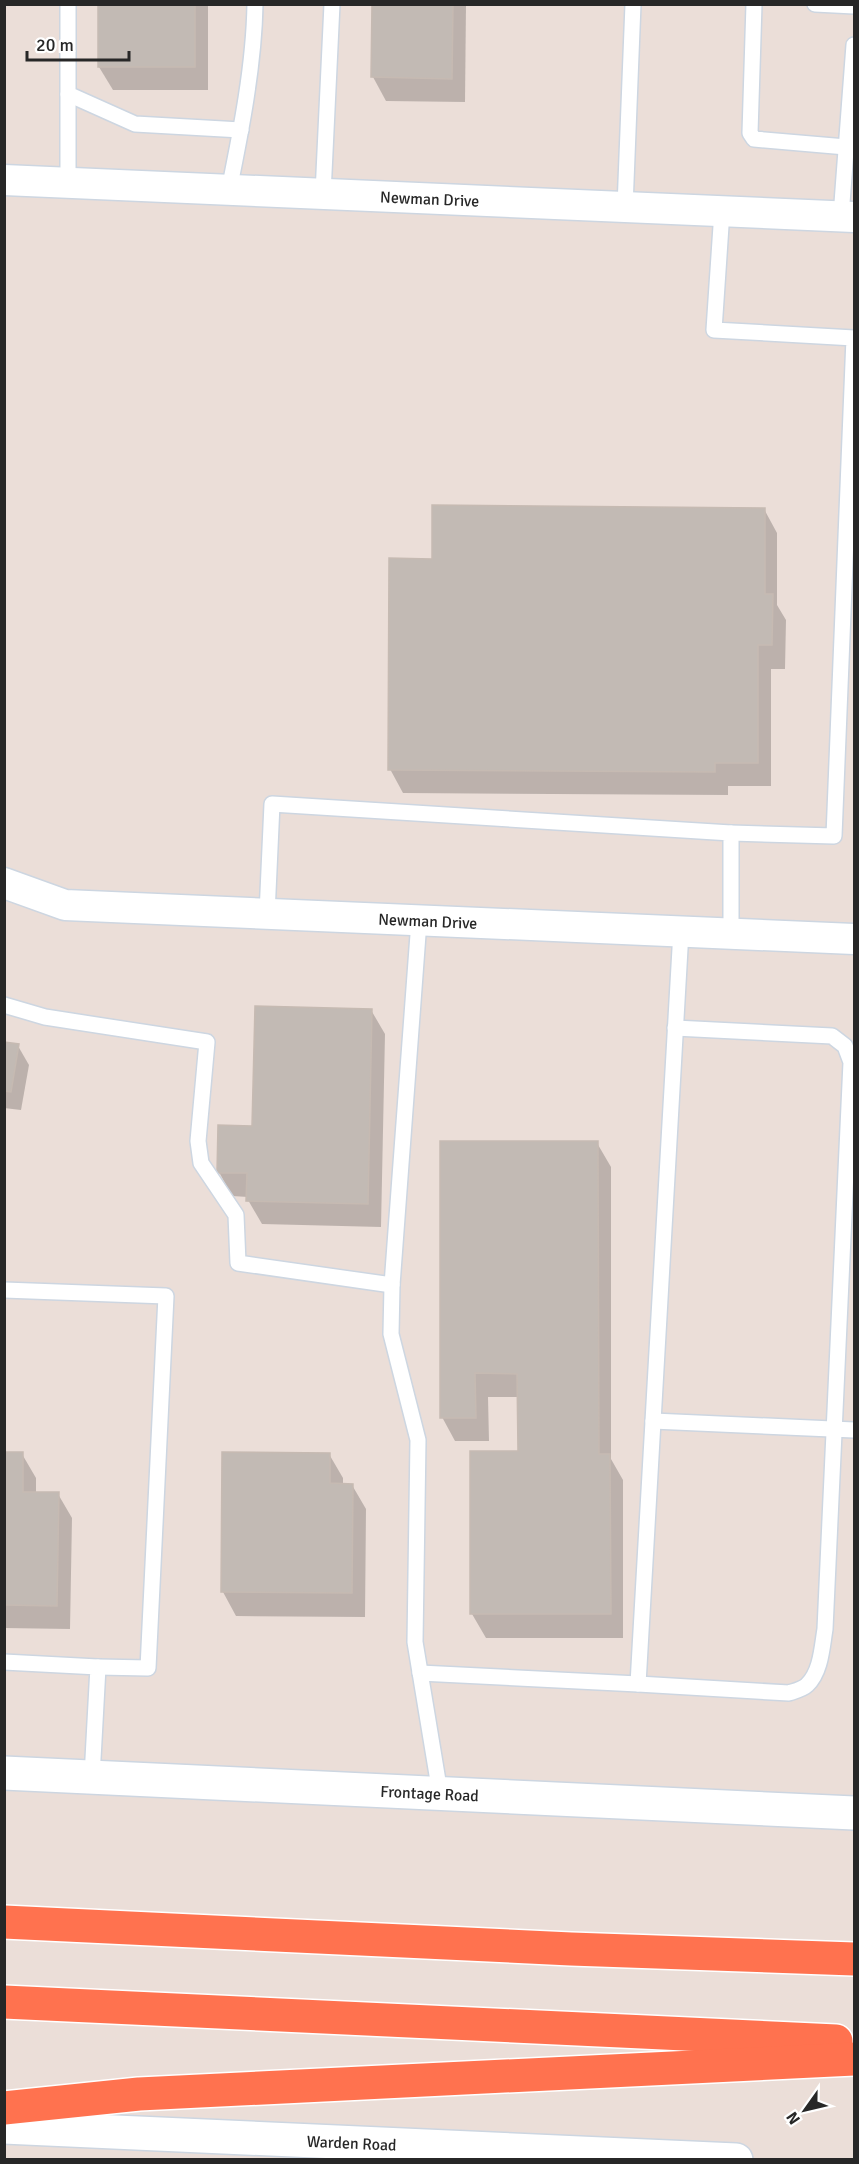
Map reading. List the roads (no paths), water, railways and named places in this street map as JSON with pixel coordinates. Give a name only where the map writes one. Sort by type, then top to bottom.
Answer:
[{"type":"highway","points":[[4,1922],[571,1949],[855,1959]]},
{"type":"highway","points":[[4,2002],[855,2042]]},
{"type":"highway","points":[[4,2108],[139,2094],[855,2059]]},
{"type":"main road","name":"Frontage Road","points":[[4,1773],[855,1813]]},
{"type":"main road","name":"Warden Road","points":[[4,2127],[294,2150],[736,2160]]},
{"type":"street","name":"Newman Drive","points":[[4,180],[848,216]]},
{"type":"street","name":"Newman Drive","points":[[4,883],[65,905],[855,939]]},
{"type":"lane","points":[[68,4],[68,183]]},
{"type":"lane","points":[[230,190],[241,130],[255,23],[255,4]]},
{"type":"lane","points":[[323,194],[332,4]]},
{"type":"lane","points":[[625,207],[633,4]]},
{"type":"lane","points":[[754,4],[750,133],[754,139],[846,147]]},
{"type":"lane","points":[[815,4],[855,6]]},
{"type":"lane","points":[[848,216],[846,147],[855,45]]},
{"type":"lane","points":[[68,94],[135,124],[241,130]]},
{"type":"lane","points":[[267,914],[272,804],[731,833],[834,836],[848,655],[854,338],[714,330],[722,211]]},
{"type":"lane","points":[[731,833],[731,934]]},
{"type":"lane","points":[[419,921],[392,1285],[391,1334],[418,1440],[415,1642],[440,1793]]},
{"type":"lane","points":[[638,1684],[681,931]]},
{"type":"lane","points":[[4,1005],[45,1017],[207,1042],[199,1152],[201,1163],[236,1215],[238,1263],[392,1285]]},
{"type":"lane","points":[[420,1673],[789,1693],[807,1685],[816,1671],[822,1652],[825,1629],[833,1430],[851,1131],[851,1062],[845,1046],[832,1036],[675,1028]]},
{"type":"lane","points":[[4,1290],[166,1296],[148,1668],[4,1662]]},
{"type":"lane","points":[[653,1421],[855,1430]]},
{"type":"lane","points":[[92,1777],[98,1667]]}]
